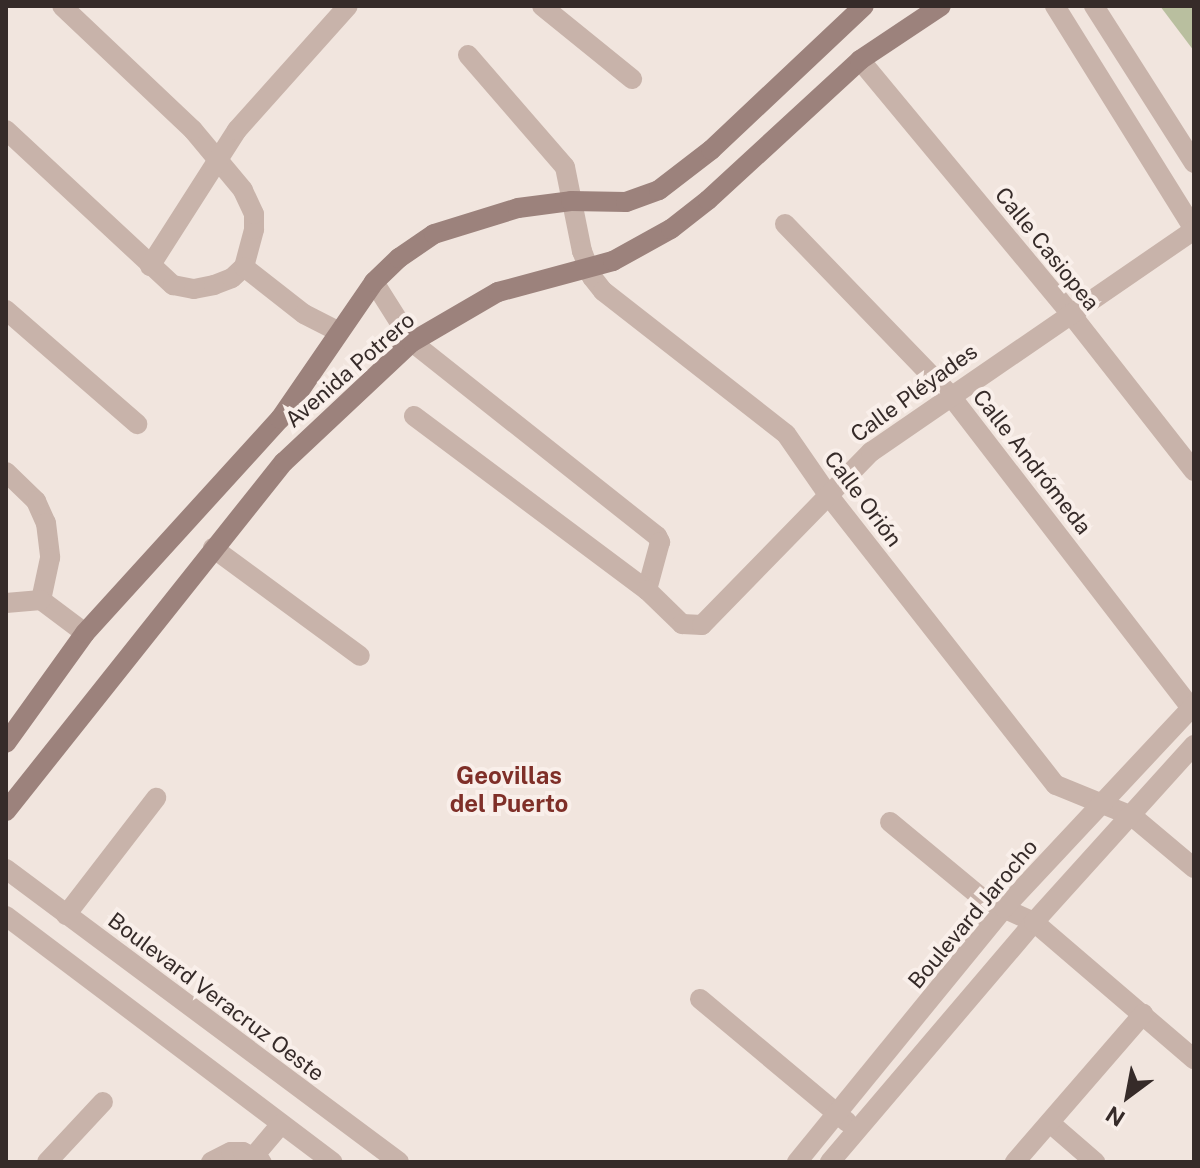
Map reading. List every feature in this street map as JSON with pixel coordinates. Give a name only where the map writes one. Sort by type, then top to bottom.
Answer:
[{"type":"street","points":[[6,130],[173,285],[194,289],[232,278],[244,267],[252,248],[254,214],[243,190],[166,104],[62,6]]},
{"type":"street","points":[[150,266],[217,159],[253,111],[348,6]]},
{"type":"street","points":[[542,6],[632,79]]},
{"type":"street","name":"Avenida Potrero","points":[[6,743],[85,633],[280,419],[374,282],[399,258],[434,234],[518,208],[571,201],[626,202],[659,190],[711,150],[864,6]]},
{"type":"street","name":"Avenida Potrero","points":[[6,811],[213,548],[301,444],[412,342],[498,292],[624,256],[692,213],[860,60],[941,6]]},
{"type":"street","points":[[1055,6],[1194,229]]},
{"type":"street","points":[[1094,6],[1194,163]]},
{"type":"street","name":"Calle Orión","points":[[468,55],[559,157],[569,177],[571,201],[586,266],[603,291],[637,321],[776,423],[829,496],[1047,775],[1069,794],[1132,816]]},
{"type":"street","name":"Calle Casiopea","points":[[860,60],[1070,313],[1194,471]]},
{"type":"street","name":"Calle Andrómeda","points":[[785,224],[950,395],[1193,706]]},
{"type":"street","name":"Calle Pléyades","points":[[647,590],[682,624],[692,627],[702,625],[871,452],[1194,229]]},
{"type":"street","points":[[244,267],[304,314],[338,331]]},
{"type":"street","points":[[374,282],[412,342],[657,536],[659,546],[647,590],[414,416]]},
{"type":"street","points":[[6,310],[137,424]]},
{"type":"street","points":[[6,472],[36,501],[46,523],[50,558],[41,600]]},
{"type":"street","points":[[213,548],[360,656]]},
{"type":"street","points":[[6,603],[41,600],[85,633]]},
{"type":"street","name":"Boulevard Jarocho","points":[[797,1162],[839,1115],[1004,908],[1193,706]]},
{"type":"street","points":[[830,1162],[1034,922],[1194,745]]},
{"type":"street","points":[[66,915],[156,798]]},
{"type":"street","points":[[1132,816],[1194,868]]},
{"type":"street","points":[[890,822],[983,899],[1034,922],[1194,1059]]},
{"type":"street","name":"Boulevard Veracruz Oeste","points":[[6,869],[399,1162]]},
{"type":"street","points":[[6,916],[333,1162]]},
{"type":"street","points":[[700,999],[858,1130]]},
{"type":"street","points":[[1015,1162],[1143,1014]]},
{"type":"street","points":[[47,1162],[103,1102]]},
{"type":"street","points":[[1050,1123],[1095,1162]]},
{"type":"street","points":[[211,1162],[231,1152],[258,1159],[281,1124]]},
{"type":"green space","points":[[1160,6],[1194,6],[1194,51]]},
{"type":"district","name":"Geovillas del Puerto","points":[[509,790]]}]
